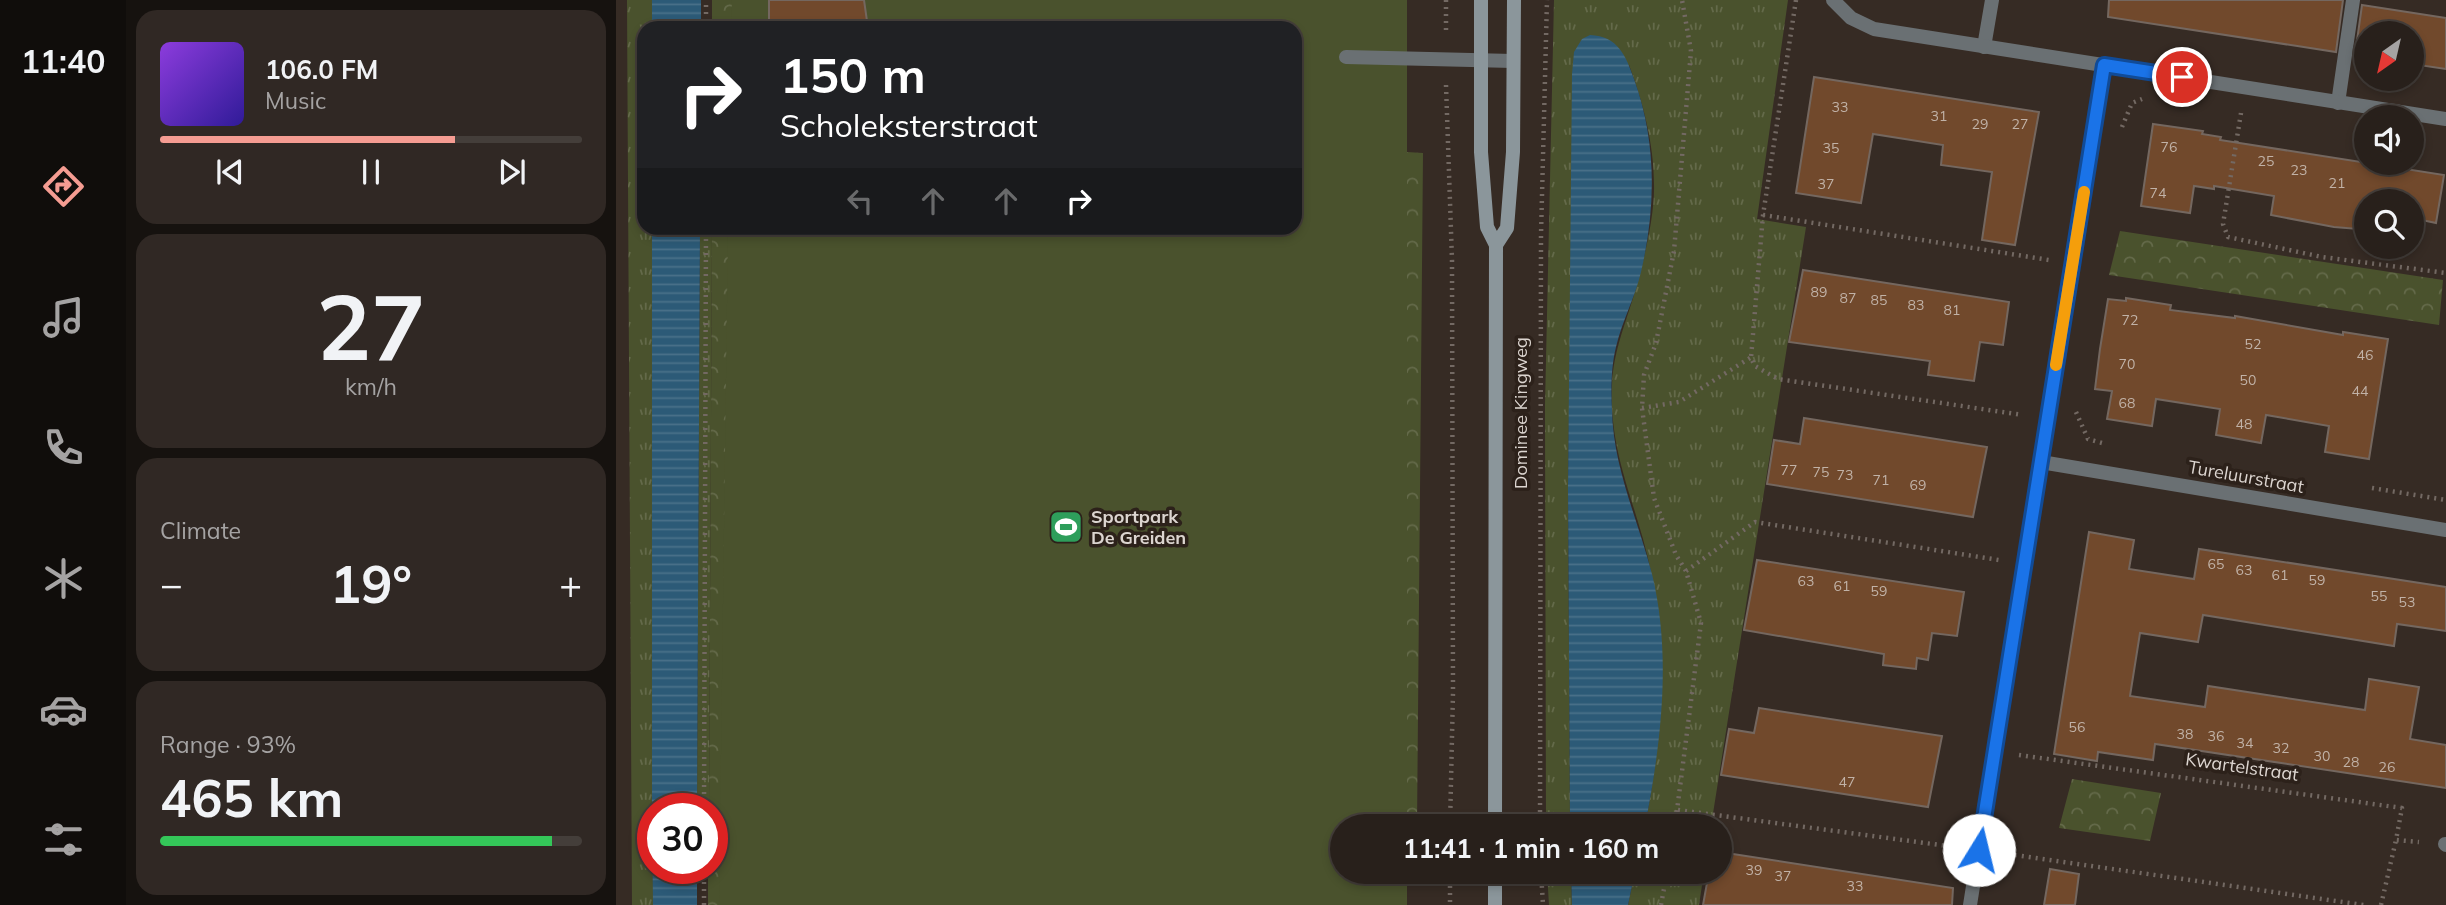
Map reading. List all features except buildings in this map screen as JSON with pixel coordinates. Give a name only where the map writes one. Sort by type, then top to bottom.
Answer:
[{"type":"main road","name":"Dominee Kingweg","points":[[1481,0],[1481,152],[1486,227],[1496,245],[1495,814]]},
{"type":"main road","name":"Dominee Kingweg","points":[[1496,245],[1507,228],[1513,152],[1514,0]]},
{"type":"main road","points":[[1495,884],[1496,905]]},
{"type":"street","points":[[1833,0],[1842,12],[1865,26],[2446,119]]},
{"type":"street","points":[[1984,47],[1992,0]]},
{"type":"street","points":[[2338,103],[2353,0]]},
{"type":"street","points":[[1346,57],[1513,61]]},
{"type":"street","points":[[1970,905],[2104,65]]},
{"type":"street","name":"Tureluurstraat","points":[[2040,462],[2446,530]]},
{"type":"path","points":[[706,0],[706,21]]},
{"type":"path","points":[[1446,0],[1452,260],[1453,692],[1450,814]]},
{"type":"path","name":"Dominee Kingweg","points":[[1540,814],[1541,248],[1547,0]]},
{"type":"path","points":[[1677,814],[1701,623],[1686,571],[1676,555],[1654,498],[1642,408],[1644,375],[1656,343],[1674,251],[1691,51],[1682,0]]},
{"type":"path","points":[[1796,0],[1763,215],[1751,358],[1755,366],[1778,379],[2048,419]]},
{"type":"path","points":[[2118,139],[2132,103],[2151,95]]},
{"type":"path","points":[[2242,105],[2223,224],[2228,237],[2322,257],[2446,273]]},
{"type":"path","points":[[1763,215],[2073,263]]},
{"type":"path","points":[[704,793],[706,235]]},
{"type":"path","points":[[1642,408],[1679,402],[1751,358]]},
{"type":"path","points":[[2076,411],[2088,439],[2114,448]]},
{"type":"path","points":[[2361,487],[2446,500]]},
{"type":"path","points":[[1686,571],[1755,522],[2024,564]]},
{"type":"path","name":"Kwartelstraat","points":[[1994,752],[2403,808],[2396,840]]},
{"type":"path","points":[[1678,810],[2364,905]]},
{"type":"path","points":[[2381,905],[2396,840],[2445,844]]},
{"type":"path","points":[[704,884],[704,905]]},
{"type":"path","points":[[1450,884],[1450,905]]},
{"type":"path","points":[[1542,884],[1543,905]]},
{"type":"path","points":[[1661,905],[1665,884]]},
{"type":"green space","points":[[627,0],[652,0],[652,21],[637,21],[637,235],[652,235],[653,793],[637,793],[637,884],[653,884],[653,905],[632,905]]},
{"type":"green space","points":[[712,0],[755,0],[755,21],[712,21]]},
{"type":"green space","name":"Sportpark De Greiden","points":[[732,0],[1407,0],[1407,814],[1330,814],[1330,884],[1407,884],[1407,905],[719,905],[719,884],[728,884],[728,793],[720,793],[728,235],[1302,235],[1302,21],[731,21]]},
{"type":"green space","points":[[1554,0],[1788,0],[1757,219],[1806,227],[1713,814],[1647,814],[1659,731],[1660,635],[1651,572],[1615,436],[1612,386],[1618,347],[1649,234],[1654,169],[1647,123],[1629,65],[1574,52],[1568,488],[1570,814],[1546,814],[1545,405]]},
{"type":"green space","points":[[1374,150],[1423,153],[1417,814],[1370,814]]},
{"type":"green space","points":[[2120,231],[2443,280],[2439,325],[2109,275]]},
{"type":"green space","points":[[700,235],[712,235],[709,793],[697,793]]},
{"type":"green space","points":[[712,235],[754,235],[748,905],[708,905],[708,884],[728,884],[728,793],[709,793]]},
{"type":"green space","points":[[2072,779],[2161,793],[2150,841],[2059,828]]},
{"type":"green space","points":[[1548,884],[1571,884],[1572,905],[1549,905]]},
{"type":"green space","points":[[1632,884],[1702,884],[1699,905],[1628,905]]},
{"type":"water","points":[[652,0],[701,0],[701,21],[652,21]]},
{"type":"water","points":[[1590,35],[1608,39],[1624,55],[1642,103],[1650,151],[1652,175],[1646,248],[1638,282],[1616,347],[1612,387],[1613,431],[1617,452],[1652,574],[1662,636],[1660,732],[1647,814],[1570,814],[1568,488],[1572,74],[1574,52],[1582,39]]},
{"type":"water","points":[[652,235],[700,235],[697,793],[652,793]]},
{"type":"water","points":[[653,884],[697,884],[697,905],[653,905]]},
{"type":"water","points":[[1571,884],[1632,884],[1628,905],[1572,905]]},
{"type":"slow traffic","points":[[2056,365],[2084,192]]},
{"type":"place","name":"Sportpark De Greiden","points":[[1066,527]]},
{"type":"route","points":[[1979,850],[2104,65],[2182,77]]}]
